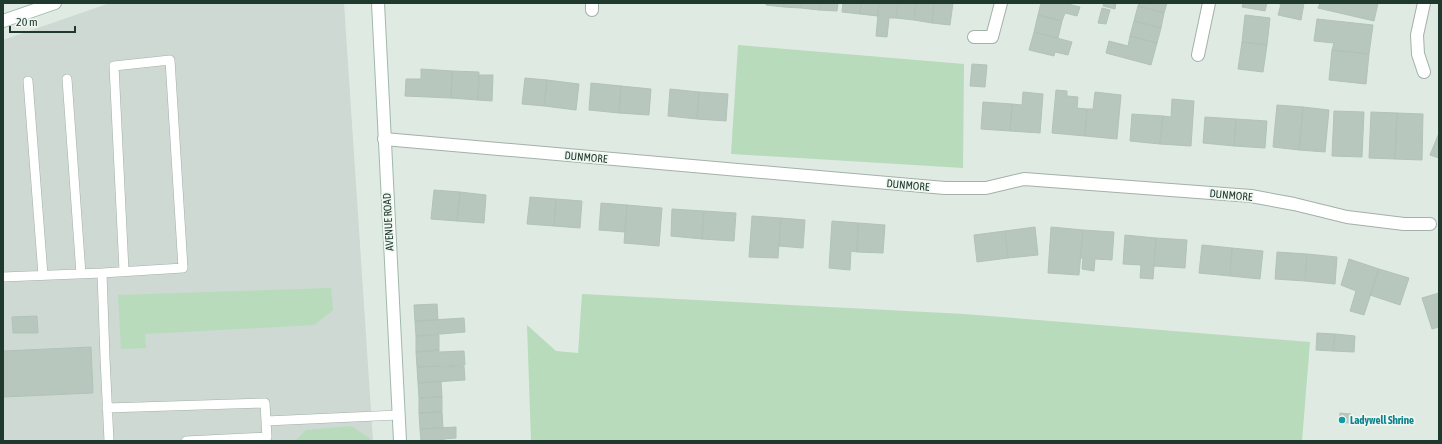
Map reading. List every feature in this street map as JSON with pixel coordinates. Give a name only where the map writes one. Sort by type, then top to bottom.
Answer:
[{"type":"street","points":[[3,21],[55,3]]},
{"type":"street","name":"AVENUE ROAD","points":[[378,3],[400,441]]},
{"type":"street","points":[[974,37],[992,37],[1001,3]]},
{"type":"street","points":[[1198,55],[1209,3]]},
{"type":"street","points":[[1424,3],[1417,35],[1418,54],[1424,72]]},
{"type":"street","name":"DUNMORE","points":[[384,140],[945,188],[986,188],[1024,179],[1252,196],[1294,204],[1346,217],[1404,224],[1430,224]]},
{"type":"lane","points":[[3,277],[102,273],[182,268],[170,60],[114,66],[124,271]]},
{"type":"lane","points":[[67,79],[81,274]]},
{"type":"lane","points":[[28,81],[43,275]]},
{"type":"lane","points":[[102,273],[109,441]]},
{"type":"lane","points":[[107,408],[265,402],[267,437],[186,441]]},
{"type":"lane","points":[[266,421],[398,415]]},
{"type":"shaded area","points":[[110,3],[344,3],[373,441],[3,441],[3,40]]},
{"type":"green space","points":[[738,45],[964,64],[963,168],[731,154]]},
{"type":"green space","points":[[331,288],[333,310],[314,325],[145,334],[146,348],[121,349],[118,295]]},
{"type":"green space","points":[[582,294],[964,314],[1310,342],[1302,441],[531,441],[527,325],[556,351],[578,353]]},
{"type":"green space","points":[[351,426],[372,441],[295,441],[306,430]]},
{"type":"building","points":[[766,3],[784,3],[784,7],[766,5]]},
{"type":"building","points":[[784,3],[802,3],[801,8],[784,7]]},
{"type":"building","points":[[802,3],[820,3],[819,10],[801,8]]},
{"type":"building","points":[[820,3],[838,3],[837,11],[819,10]]},
{"type":"building","points":[[843,3],[861,3],[860,14],[842,12]]},
{"type":"building","points":[[861,3],[879,3],[878,16],[860,14]]},
{"type":"building","points":[[879,3],[898,3],[896,18],[889,18],[887,37],[876,36]]},
{"type":"building","points":[[898,3],[916,3],[914,20],[896,18]]},
{"type":"building","points":[[916,3],[934,3],[932,23],[914,20]]},
{"type":"building","points":[[934,3],[953,3],[950,25],[932,23]]},
{"type":"building","points":[[1041,3],[1064,3],[1080,7],[1077,16],[1065,13],[1062,21],[1038,15]]},
{"type":"building","points":[[1104,3],[1116,3],[1115,9],[1103,6]]},
{"type":"building","points":[[1139,3],[1167,3],[1164,13],[1138,6]]},
{"type":"building","points":[[1243,3],[1267,3],[1265,11],[1242,7]]},
{"type":"building","points":[[1275,3],[1304,3],[1301,20],[1278,15],[1281,4]]},
{"type":"building","points":[[1320,3],[1378,3],[1374,21],[1318,8]]},
{"type":"building","points":[[1138,6],[1164,13],[1161,28],[1134,21]]},
{"type":"building","points":[[1102,8],[1110,10],[1106,24],[1098,23]]},
{"type":"building","points":[[1038,15],[1062,21],[1058,38],[1034,32]]},
{"type":"building","points":[[1245,15],[1270,18],[1267,45],[1242,42]]},
{"type":"building","points":[[1317,19],[1373,25],[1369,54],[1332,50],[1334,43],[1314,41]]},
{"type":"building","points":[[1134,21],[1161,28],[1157,43],[1130,36]]},
{"type":"building","points":[[1034,32],[1072,42],[1068,55],[1055,52],[1054,56],[1029,50]]},
{"type":"building","points":[[1130,36],[1157,43],[1151,65],[1106,53],[1109,41],[1128,46]]},
{"type":"building","points":[[1242,42],[1267,45],[1263,72],[1238,69]]},
{"type":"building","points":[[1332,50],[1369,54],[1366,84],[1329,80]]},
{"type":"building","points":[[972,64],[987,65],[985,87],[970,86]]},
{"type":"building","points":[[421,69],[452,71],[451,98],[405,96],[406,79],[421,79]]},
{"type":"building","points":[[452,71],[479,72],[478,100],[451,98]]},
{"type":"building","points":[[479,75],[493,75],[492,101],[478,100]]},
{"type":"building","points":[[525,78],[547,80],[544,106],[522,104]]},
{"type":"building","points":[[547,80],[579,84],[576,110],[544,106]]},
{"type":"building","points":[[591,83],[621,86],[619,113],[589,110]]},
{"type":"building","points":[[621,86],[651,89],[649,115],[619,113]]},
{"type":"building","points":[[670,89],[699,92],[697,119],[668,116]]},
{"type":"building","points":[[1056,90],[1067,91],[1067,96],[1078,97],[1077,108],[1087,109],[1085,136],[1052,133]]},
{"type":"building","points":[[699,92],[728,94],[726,121],[697,119]]},
{"type":"building","points":[[1023,92],[1043,94],[1040,133],[1010,131],[1012,104],[1022,105]]},
{"type":"building","points":[[1095,92],[1121,95],[1117,139],[1085,136],[1087,109],[1093,109]]},
{"type":"building","points":[[1172,99],[1194,101],[1191,146],[1160,144],[1163,116],[1171,117]]},
{"type":"building","points":[[983,102],[1012,104],[1010,131],[981,129]]},
{"type":"building","points":[[1277,105],[1303,107],[1299,150],[1273,147]]},
{"type":"building","points":[[1303,107],[1329,110],[1325,152],[1299,150]]},
{"type":"building","points":[[1334,111],[1364,112],[1362,157],[1332,156]]},
{"type":"building","points":[[1371,112],[1397,113],[1395,159],[1369,158]]},
{"type":"building","points":[[1397,113],[1423,114],[1422,160],[1395,159]]},
{"type":"building","points":[[1132,114],[1163,116],[1160,144],[1130,141]]},
{"type":"building","points":[[1205,117],[1236,119],[1234,146],[1203,143]]},
{"type":"building","points":[[1236,119],[1267,121],[1265,148],[1234,146]]},
{"type":"building","points":[[1439,133],[1439,158],[1430,155]]},
{"type":"building","points":[[434,190],[460,192],[457,221],[431,219]]},
{"type":"building","points":[[460,192],[486,195],[484,223],[457,221]]},
{"type":"building","points":[[530,197],[556,199],[554,226],[527,224]]},
{"type":"building","points":[[556,199],[582,201],[580,228],[554,226]]},
{"type":"building","points":[[601,203],[627,205],[625,232],[599,230]]},
{"type":"building","points":[[627,205],[662,208],[659,246],[624,243]]},
{"type":"building","points":[[672,209],[704,211],[702,239],[671,236]]},
{"type":"building","points":[[704,211],[736,213],[734,241],[702,239]]},
{"type":"building","points":[[752,216],[781,218],[778,258],[749,257]]},
{"type":"building","points":[[781,218],[805,220],[803,248],[779,246]]},
{"type":"building","points":[[832,221],[858,223],[857,252],[851,251],[850,270],[829,268]]},
{"type":"building","points":[[858,223],[885,225],[883,253],[857,252]]},
{"type":"building","points":[[1035,227],[1038,255],[1008,258],[1005,231]]},
{"type":"building","points":[[1051,227],[1083,230],[1079,275],[1048,273]]},
{"type":"building","points":[[1083,230],[1114,232],[1112,260],[1095,259],[1094,271],[1082,269],[1083,258],[1080,258]]},
{"type":"building","points":[[1005,231],[1008,258],[977,262],[974,235]]},
{"type":"building","points":[[1125,235],[1156,238],[1153,279],[1140,278],[1141,265],[1123,264]]},
{"type":"building","points":[[1156,238],[1187,240],[1185,268],[1154,266]]},
{"type":"building","points":[[1202,245],[1232,248],[1230,276],[1199,273]]},
{"type":"building","points":[[1232,248],[1263,251],[1260,279],[1230,276]]},
{"type":"building","points":[[1277,252],[1307,254],[1305,281],[1275,279]]},
{"type":"building","points":[[1307,254],[1337,257],[1335,284],[1305,281]]},
{"type":"building","points":[[1349,259],[1379,269],[1364,315],[1350,311],[1356,291],[1341,285]]},
{"type":"building","points":[[1379,269],[1409,278],[1400,305],[1370,295]]},
{"type":"building","points":[[1439,293],[1439,327],[1432,329],[1422,298]]},
{"type":"building","points":[[437,304],[438,320],[415,321],[414,305]]},
{"type":"building","points":[[37,316],[38,333],[13,333],[12,317]]},
{"type":"building","points":[[464,318],[465,332],[416,336],[415,321]]},
{"type":"building","points":[[1317,333],[1335,334],[1333,351],[1316,350]]},
{"type":"building","points":[[1335,334],[1355,336],[1354,352],[1333,351]]},
{"type":"building","points":[[439,335],[439,350],[416,352],[416,336]]},
{"type":"building","points":[[91,347],[93,393],[3,397],[3,351]]},
{"type":"building","points":[[439,350],[439,352],[464,351],[465,365],[417,367],[416,352]]},
{"type":"building","points":[[464,366],[465,380],[418,383],[417,367]]},
{"type":"building","points":[[441,381],[442,397],[419,398],[418,383]]},
{"type":"building","points":[[442,397],[442,412],[419,413],[419,398]]},
{"type":"building","points":[[442,412],[443,428],[420,429],[419,413]]},
{"type":"building","points":[[1340,413],[1351,414],[1350,423],[1339,422]]},
{"type":"building","points":[[456,427],[456,438],[444,439],[444,441],[421,441],[420,429]]},
{"type":"place","name":"Ladywell Shrine","points":[[1342,420]]}]
